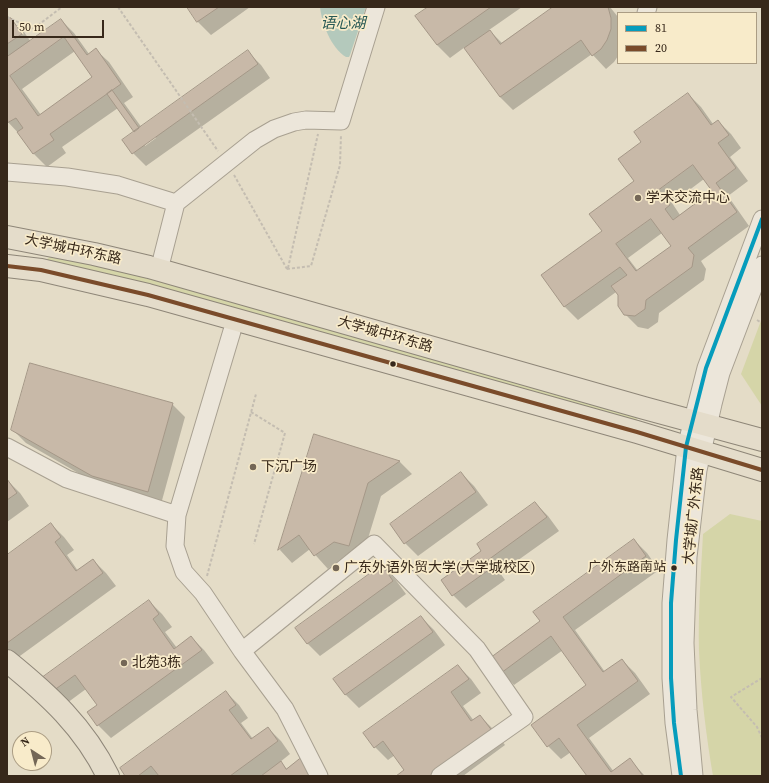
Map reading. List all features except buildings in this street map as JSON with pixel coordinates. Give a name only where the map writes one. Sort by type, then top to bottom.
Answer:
[{"type":"main road","name":"大学城中环东路","points":[[7,238],[119,259],[762,440]]},
{"type":"main road","points":[[35,269],[35,260],[40,243]]},
{"type":"main road","name":"大学城中环东路","points":[[7,266],[35,269],[148,295],[762,470]]},
{"type":"main road","points":[[7,661],[44,691],[62,709],[87,741],[108,776]]},
{"type":"main road","points":[[7,679],[34,701],[61,729],[76,749],[92,776]]},
{"type":"street","points":[[159,270],[176,203],[255,140],[274,129],[294,122],[341,120],[376,7]]},
{"type":"street","points":[[7,172],[67,177],[118,185],[176,203]]},
{"type":"street","name":"大学城广外东路","points":[[681,776],[674,722],[671,678],[671,603],[676,540],[700,423],[706,368],[762,219]]},
{"type":"street","name":"大学城广外东路","points":[[700,423],[721,373],[762,265]]},
{"type":"street","points":[[232,331],[177,514],[175,546],[184,572],[203,593],[242,651],[284,708],[319,776]]},
{"type":"street","points":[[7,447],[67,479],[177,514]]},
{"type":"street","name":"大学城广外东路","points":[[694,450],[698,470],[688,557],[685,643],[688,710],[694,776]]},
{"type":"street","points":[[242,651],[374,544],[477,650],[524,717],[440,776]]},
{"type":"path","points":[[7,17],[33,29],[62,7]]},
{"type":"path","points":[[118,7],[241,185],[287,269]]},
{"type":"path","points":[[287,269],[321,120]]},
{"type":"path","points":[[287,269],[311,266],[340,165],[341,120]]},
{"type":"path","points":[[757,320],[762,324]]},
{"type":"path","points":[[207,579],[256,394]]},
{"type":"path","points":[[251,412],[285,433],[254,544]]},
{"type":"path","points":[[762,678],[731,697],[757,727],[762,738]]},
{"type":"green space","points":[[51,256],[153,276],[639,414],[636,422],[48,261],[47,259]]},
{"type":"green space","points":[[762,318],[762,406],[741,374]]},
{"type":"green space","points":[[730,514],[762,521],[762,776],[713,776],[706,730],[699,651],[699,607],[703,534]]},
{"type":"water","name":"语心湖","points":[[320,7],[366,7],[349,57],[346,57],[341,53],[332,42],[325,28]]},
{"type":"transit line","name":"81","points":[[681,776],[674,723],[671,678],[671,603],[686,447],[706,368],[762,219]]},
{"type":"transit line","name":"20","points":[[7,266],[41,270],[148,295],[637,432],[762,470]]},
{"type":"place","name":"学术交流中心","points":[[638,198]]},
{"type":"place","name":"下沉广场","points":[[253,467]]},
{"type":"place","name":"广东外语外贸大学(大学城校区)","points":[[336,568]]},
{"type":"place","name":"广外东路南站","points":[[674,568]]},
{"type":"place","name":"北苑3栋","points":[[124,663]]}]
